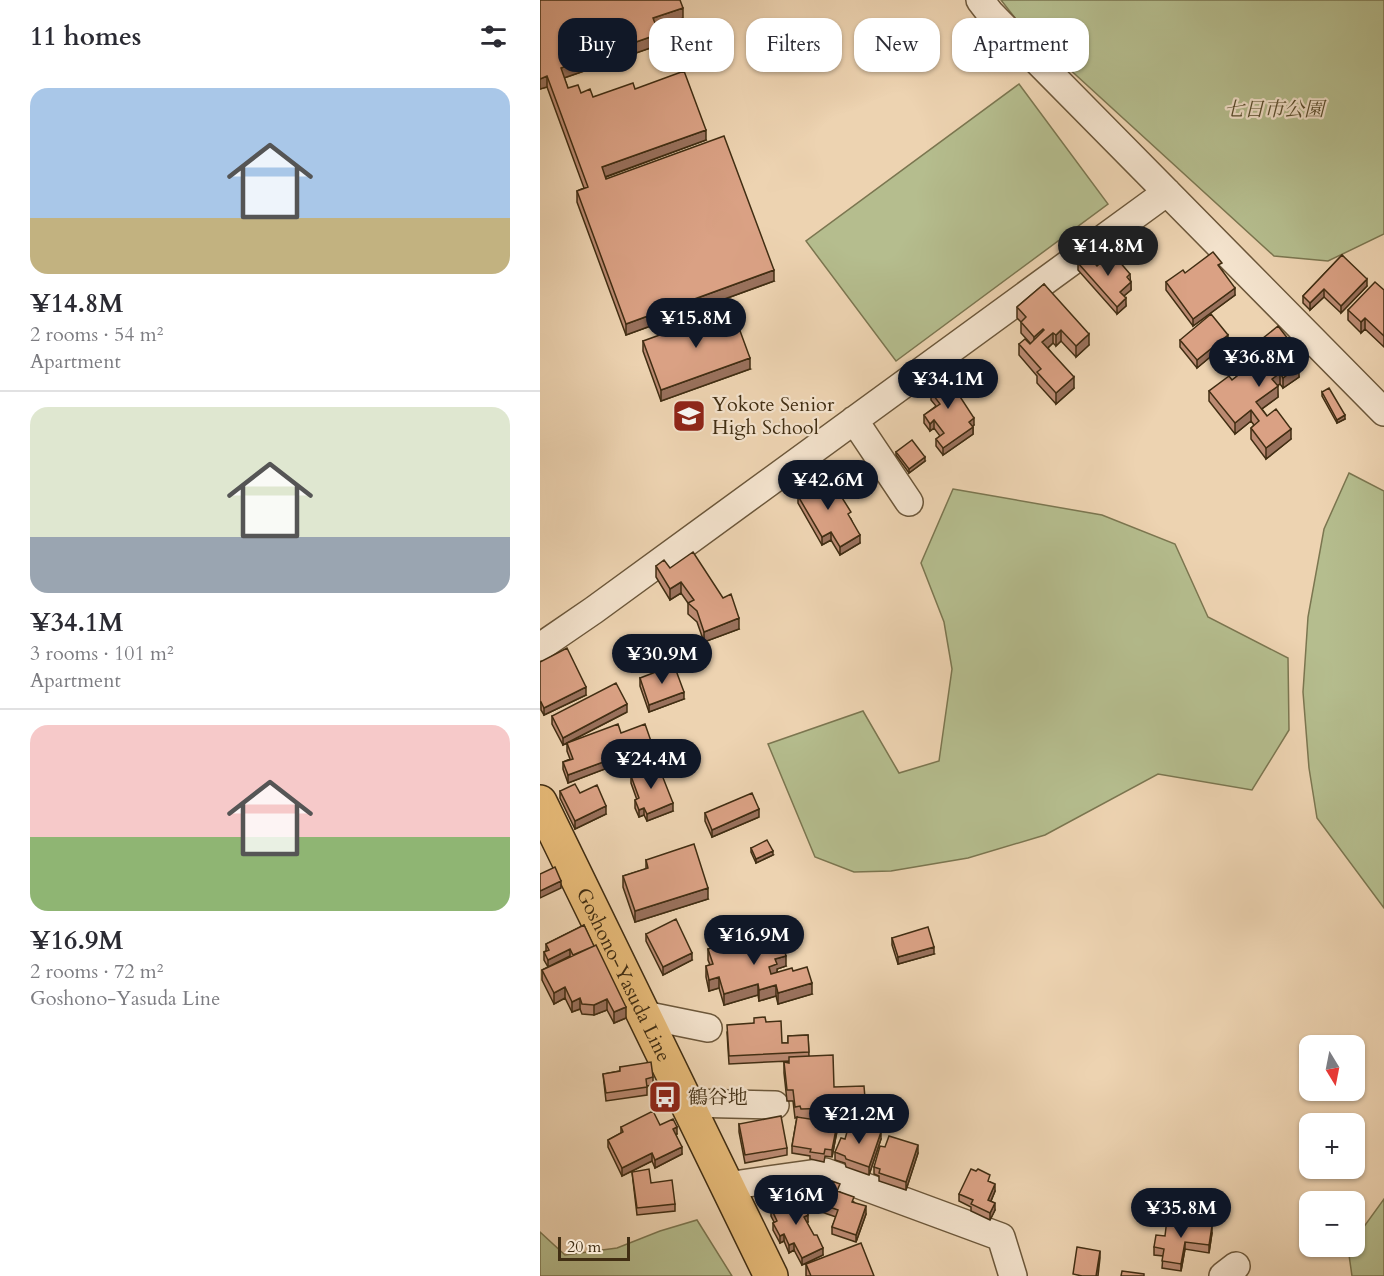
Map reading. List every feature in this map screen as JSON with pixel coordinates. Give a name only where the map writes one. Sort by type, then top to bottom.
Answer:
[{"type":"main road","name":"Goshono-Yasuda Line","points":[[540,802],[771,1276]]},
{"type":"street","points":[[980,0],[990,13],[1384,412]]},
{"type":"street","points":[[540,647],[1167,192]]},
{"type":"street","points":[[854,420],[909,502]]},
{"type":"street","points":[[644,1015],[708,1028]]},
{"type":"street","points":[[687,1103],[775,1105]]},
{"type":"street","points":[[727,1186],[825,1172],[1000,1237],[1013,1276]]},
{"type":"green space","name":"七日市公園","points":[[1001,0],[1384,0],[1384,234],[1328,261],[1274,256],[1073,72],[1089,72],[1089,18],[1015,18]]},
{"type":"green space","points":[[1019,84],[1108,204],[896,361],[806,241]]},
{"type":"green space","points":[[1349,473],[1384,491],[1384,908],[1317,818],[1309,768],[1303,692],[1308,617],[1324,529]]},
{"type":"green space","points":[[953,489],[1102,515],[1175,544],[1208,617],[1288,658],[1289,730],[1252,790],[1158,774],[1045,835],[968,858],[891,871],[854,872],[815,857],[768,744],[863,711],[899,773],[939,761],[952,669],[944,622],[921,563]]},
{"type":"green space","points":[[1384,1199],[1384,1276],[1352,1276],[1349,1257],[1365,1257],[1365,1225]]},
{"type":"green space","points":[[697,1220],[732,1276],[540,1276],[540,1232],[565,1255],[617,1248],[660,1231]]},
{"type":"building","points":[[540,0],[680,0],[683,8],[649,18],[649,37],[637,42],[637,18],[558,18],[558,72],[562,72],[568,88],[578,85],[581,93],[590,89],[593,97],[633,83],[635,89],[684,72],[706,130],[602,167],[606,179],[724,136],[774,270],[626,324],[577,191],[588,187],[547,76],[540,79]]},
{"type":"building","points":[[1213,252],[1222,263],[1218,265],[1235,288],[1193,319],[1166,282],[1183,270],[1185,273]]},
{"type":"building","points":[[1112,253],[1130,274],[1127,277],[1131,282],[1120,292],[1126,298],[1117,307],[1078,263],[1087,255],[1097,266]]},
{"type":"building","points":[[1342,255],[1367,279],[1341,306],[1324,289],[1310,303],[1303,296]]},
{"type":"building","points":[[1375,282],[1384,290],[1384,336],[1365,318],[1361,322],[1348,310]]},
{"type":"building","points":[[1044,284],[1089,334],[1076,346],[1061,330],[1042,342],[1074,377],[1056,393],[1037,372],[1041,369],[1019,344],[1025,339],[1030,344],[1044,330],[1034,337],[1021,322],[1026,317],[1017,307]]},
{"type":"building","points":[[732,309],[750,358],[661,390],[643,341]]},
{"type":"building","points":[[1211,314],[1228,335],[1197,360],[1180,340]]},
{"type":"building","points":[[1278,326],[1292,344],[1286,349],[1299,366],[1283,378],[1280,373],[1272,379],[1278,386],[1256,402],[1267,416],[1276,409],[1291,429],[1266,448],[1251,428],[1259,421],[1251,410],[1235,423],[1209,391],[1229,376],[1232,380],[1265,354],[1257,343]]},
{"type":"building","points":[[940,366],[974,418],[969,422],[973,427],[943,448],[936,439],[944,433],[934,420],[930,424],[924,415],[940,404],[931,392],[937,388],[928,375]]},
{"type":"building","points":[[1329,388],[1345,415],[1337,420],[1322,392]]},
{"type":"building","points":[[912,440],[925,457],[909,469],[896,452]]},
{"type":"building","points":[[800,467],[808,477],[790,491],[783,481]]},
{"type":"building","points":[[829,477],[851,512],[848,514],[860,535],[840,547],[831,532],[822,537],[798,496],[803,493],[799,486],[811,478],[815,485]]},
{"type":"building","points":[[693,552],[723,598],[731,594],[739,618],[704,632],[697,611],[688,603],[694,600],[681,582],[670,589],[656,566],[664,560],[670,568]]},
{"type":"building","points":[[567,648],[586,687],[544,708],[540,703],[540,662]]},
{"type":"building","points":[[674,665],[684,692],[649,705],[640,678]]},
{"type":"building","points":[[616,683],[627,704],[563,738],[552,716]]},
{"type":"building","points":[[618,724],[621,733],[645,724],[652,744],[568,775],[563,762],[573,759],[567,743]]},
{"type":"building","points":[[658,765],[673,803],[647,814],[644,808],[639,810],[635,800],[639,798],[631,776]]},
{"type":"building","points":[[575,784],[580,793],[597,785],[606,806],[575,821],[560,791]]},
{"type":"building","points":[[752,793],[759,809],[712,830],[705,813]]},
{"type":"building","points":[[767,840],[773,851],[756,859],[751,848]]},
{"type":"building","points":[[694,844],[708,888],[635,911],[623,876],[648,868],[646,860]]},
{"type":"building","points":[[555,867],[561,881],[540,891],[540,874]]},
{"type":"building","points":[[676,919],[692,953],[663,967],[646,934]]},
{"type":"building","points":[[584,925],[594,946],[573,955],[570,949],[548,960],[544,952],[549,950],[546,944]]},
{"type":"building","points":[[928,927],[934,947],[898,957],[892,938]]},
{"type":"building","points":[[767,934],[769,937],[781,934],[786,956],[775,959],[777,964],[769,967],[771,974],[792,968],[793,971],[807,967],[812,983],[778,993],[776,985],[759,990],[758,984],[724,994],[719,977],[709,980],[706,966],[713,964],[708,949],[725,944],[727,948],[750,944],[749,938]]},
{"type":"building","points":[[596,945],[626,1007],[614,1012],[607,999],[594,1005],[582,1004],[580,998],[572,1002],[565,987],[554,993],[542,970]]},
{"type":"building","points":[[765,1017],[766,1022],[781,1021],[782,1043],[788,1043],[788,1036],[808,1035],[809,1052],[729,1056],[727,1025],[754,1023],[754,1018]]},
{"type":"building","points":[[833,1055],[834,1087],[864,1086],[865,1098],[897,1108],[893,1119],[875,1113],[877,1110],[867,1107],[801,1109],[800,1106],[795,1107],[793,1090],[787,1090],[784,1062],[789,1063],[789,1057]]},
{"type":"building","points":[[651,1062],[653,1077],[646,1079],[647,1087],[606,1093],[603,1074],[620,1071],[620,1067]]},
{"type":"building","points":[[653,1111],[660,1125],[673,1119],[677,1127],[673,1129],[682,1147],[655,1160],[652,1153],[622,1168],[608,1140],[623,1132],[621,1127]]},
{"type":"building","points":[[817,1115],[838,1119],[832,1150],[825,1149],[824,1154],[792,1146],[797,1117],[816,1120]]},
{"type":"building","points":[[781,1116],[787,1148],[745,1155],[739,1124]]},
{"type":"building","points":[[859,1124],[881,1132],[869,1167],[846,1159],[845,1156],[835,1152],[841,1138],[845,1139],[849,1125],[858,1128]]},
{"type":"building","points":[[889,1136],[918,1145],[906,1182],[879,1173],[880,1169],[874,1167],[880,1146],[885,1147]]},
{"type":"building","points":[[649,1169],[651,1183],[672,1180],[675,1204],[637,1208],[632,1172]]},
{"type":"building","points":[[971,1169],[976,1171],[978,1169],[990,1175],[988,1181],[995,1184],[988,1200],[995,1203],[990,1213],[971,1204],[973,1200],[959,1194]]},
{"type":"building","points":[[812,1178],[831,1185],[832,1181],[840,1184],[837,1191],[854,1197],[852,1202],[866,1206],[856,1235],[832,1227],[838,1210],[810,1200],[812,1195],[806,1193]]},
{"type":"building","points":[[798,1195],[808,1215],[804,1217],[823,1248],[802,1258],[794,1243],[789,1245],[784,1234],[780,1236],[773,1223],[777,1221],[771,1208]]},
{"type":"building","points":[[1167,1219],[1212,1226],[1209,1245],[1185,1242],[1181,1264],[1162,1261],[1164,1249],[1154,1247],[1156,1235],[1165,1236]]},
{"type":"building","points":[[861,1243],[874,1276],[811,1276],[806,1264]]},
{"type":"building","points":[[1077,1247],[1100,1251],[1096,1276],[1073,1274]]},
{"type":"building","points":[[1122,1271],[1144,1274],[1144,1276],[1121,1276]]},
{"type":"place","name":"Yokote Senior High School","points":[[689,416]]},
{"type":"place","name":"鶴谷地","points":[[665,1097]]}]
